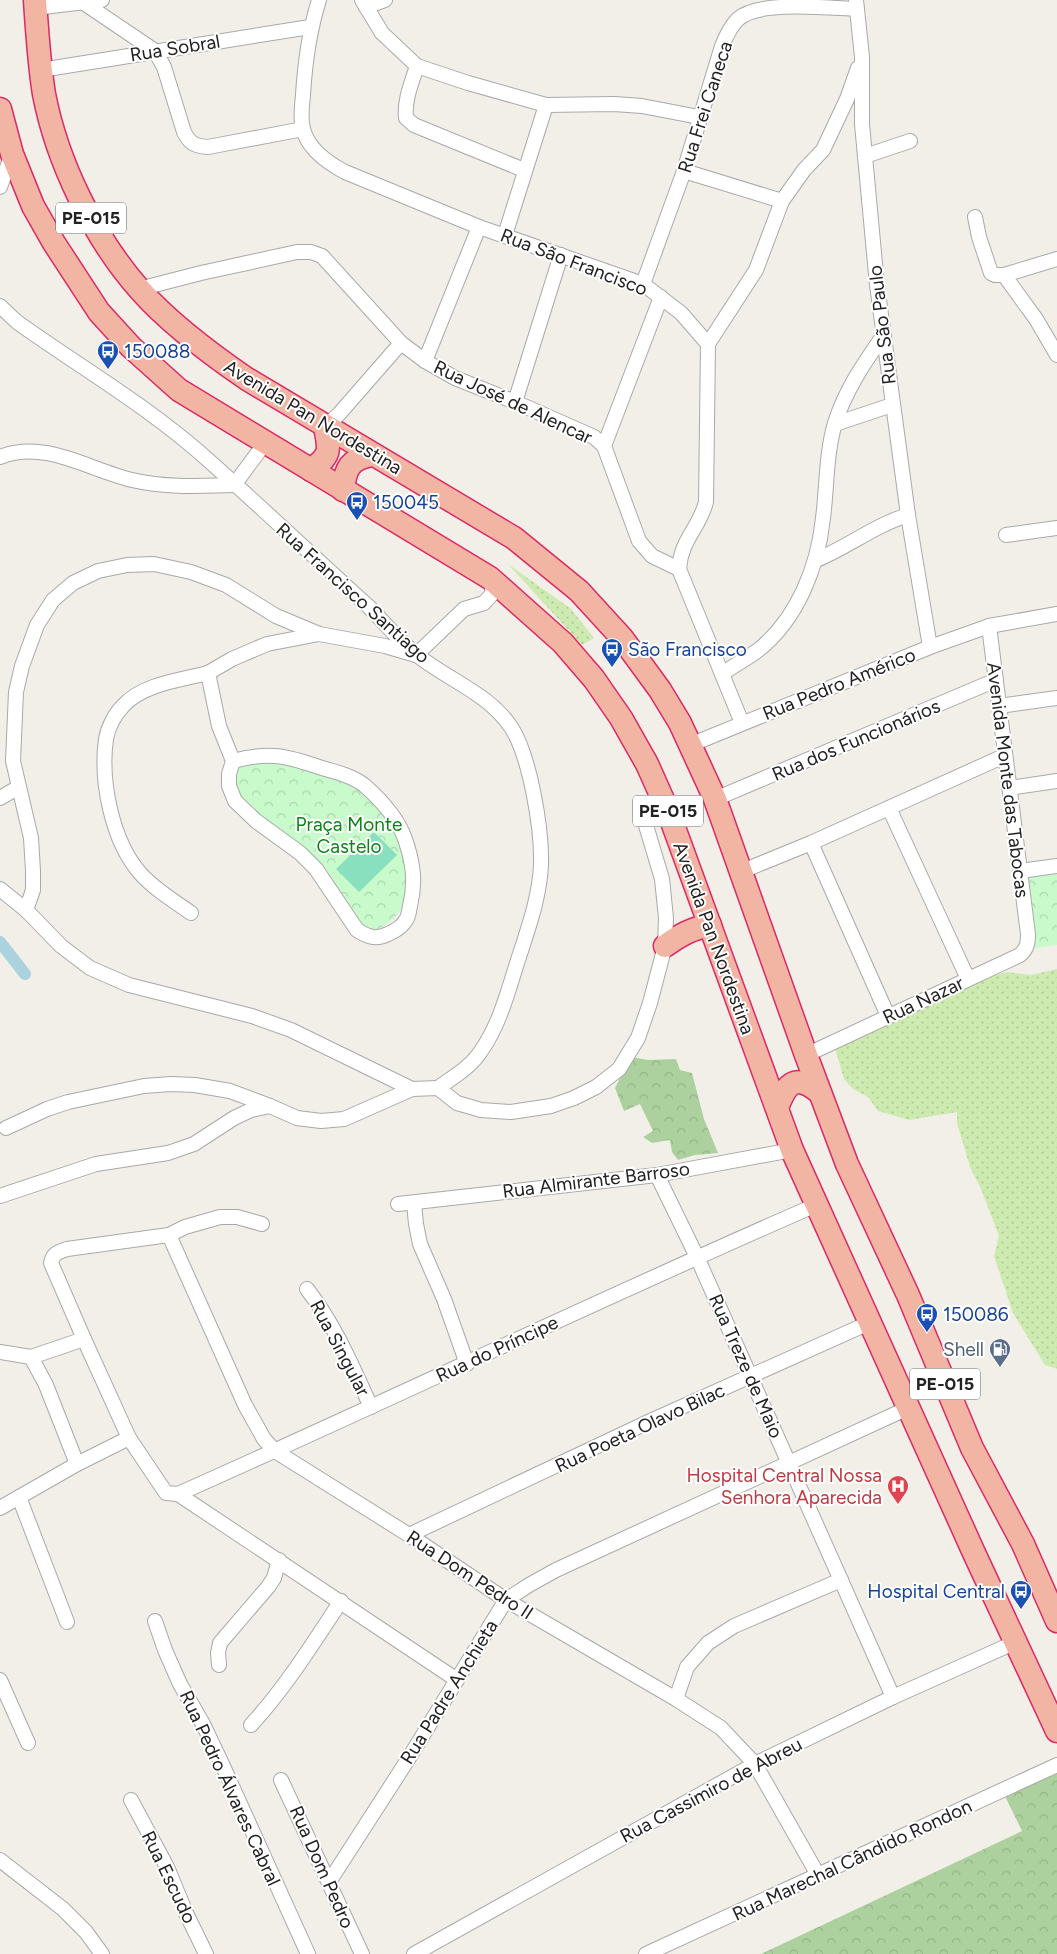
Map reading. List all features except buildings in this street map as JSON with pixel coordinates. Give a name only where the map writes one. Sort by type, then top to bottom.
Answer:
[{"type":"highway","name":"Avenida Pan Nordestina","points":[[35,4],[44,95],[51,122],[72,183],[106,244],[139,289],[169,319],[218,359],[372,455],[514,538],[579,591],[622,638],[660,690],[690,744],[715,799],[847,1164],[908,1295],[972,1448],[1023,1544],[1057,1621]]},
{"type":"highway","name":"Avenida Pan Nordestina","points":[[0,109],[12,154],[41,221],[99,312],[130,347],[179,390],[490,578],[563,643],[594,679],[621,718],[647,764],[668,811],[792,1150],[871,1322],[908,1408],[1057,1731]]},
{"type":"highway","points":[[311,470],[325,459],[328,454],[325,426]]},
{"type":"highway","points":[[343,490],[348,467],[355,460],[372,455]]},
{"type":"highway","points":[[665,946],[680,934],[710,926]]},
{"type":"highway","points":[[777,1108],[785,1089],[792,1084],[802,1082],[809,1084],[820,1093]]},
{"type":"street","points":[[35,4],[84,3],[102,0]]},
{"type":"street","points":[[84,3],[155,51],[164,67],[188,142],[195,146],[208,147],[302,129],[302,104],[310,27],[319,0]]},
{"type":"street","points":[[386,0],[364,4],[382,33],[417,66],[468,83],[546,105],[614,104],[642,106],[699,117]]},
{"type":"street","name":"Rua Frei Caneca","points":[[643,284],[684,171],[699,117],[722,46],[730,28],[739,18],[766,3],[857,5]]},
{"type":"street","name":"Rua São Paulo","points":[[857,5],[862,57],[861,96],[865,156],[883,336],[908,515],[930,647]]},
{"type":"street","name":"Rua Sobral","points":[[41,70],[310,27]]},
{"type":"street","points":[[742,723],[680,570],[680,555],[703,514],[706,502],[708,344],[756,270],[782,201],[800,176],[823,150],[847,99],[862,57]]},
{"type":"street","points":[[417,66],[405,110],[406,118],[414,125],[524,170]]},
{"type":"street","points":[[505,235],[546,105]]},
{"type":"street","name":"Rua São Francisco","points":[[302,129],[309,143],[329,163],[345,172],[479,227],[643,284],[681,313],[708,344]]},
{"type":"street","points":[[865,156],[910,141]]},
{"type":"street","points":[[0,187],[12,154]]},
{"type":"street","points":[[684,171],[782,201]]},
{"type":"street","points":[[975,217],[981,246],[991,273],[1004,275],[1057,259]]},
{"type":"street","points":[[425,361],[479,227]]},
{"type":"street","name":"Rua José de Alencar","points":[[139,289],[201,272],[297,252],[311,252],[322,256],[401,343],[425,361],[455,378],[594,437],[604,446],[639,541],[652,556],[680,570]]},
{"type":"street","points":[[515,402],[560,255]]},
{"type":"street","points":[[1004,275],[1036,319],[1057,355]]},
{"type":"street","points":[[604,446],[661,297]]},
{"type":"street","name":"Rua Francisco Santiago","points":[[0,306],[17,322],[138,406],[188,444],[375,613],[416,655],[454,681],[480,695],[496,708],[512,728],[520,744],[533,790],[540,846],[541,865],[529,925],[495,1027],[480,1053],[467,1067],[438,1088]]},
{"type":"street","points":[[722,674],[757,651],[777,632],[791,613],[806,585],[816,560],[835,424],[848,390],[883,336]]},
{"type":"street","points":[[325,426],[401,343]]},
{"type":"street","points":[[835,424],[892,405]]},
{"type":"street","points":[[0,457],[22,452],[53,453],[131,480],[161,486],[234,485],[265,443]]},
{"type":"street","points":[[816,560],[849,545],[891,520],[908,515]]},
{"type":"street","points":[[1006,535],[1057,528]]},
{"type":"street","points":[[26,910],[33,890],[33,871],[31,838],[12,761],[16,692],[22,666],[37,625],[53,600],[73,583],[98,571],[154,564],[191,572],[226,586],[276,616],[320,634],[385,646],[416,655],[464,609],[489,600],[493,593],[490,578]]},
{"type":"street","name":"Rua Pedro Américo","points":[[690,744],[930,647],[989,626],[1057,614]]},
{"type":"street","name":"Avenida Monte das Tabocas","points":[[989,626],[1028,934]]},
{"type":"street","points":[[191,913],[140,874],[128,857],[116,830],[106,778],[106,738],[111,724],[124,705],[148,688],[208,673],[238,656],[267,644],[320,634]]},
{"type":"street","points":[[208,673],[219,726],[233,761],[229,774],[229,786],[235,801],[256,821],[300,853],[316,869],[357,930],[366,936],[377,938],[399,928],[407,919],[414,878],[405,837],[390,812],[362,784],[347,776],[292,758],[274,755],[252,756],[233,761]]},
{"type":"street","name":"Rua dos Funcionários","points":[[715,799],[996,680]]},
{"type":"street","points":[[999,706],[1057,698]]},
{"type":"street","points":[[0,749],[12,761]]},
{"type":"street","points":[[740,872],[811,843],[1004,756]]},
{"type":"street","points":[[1009,788],[1057,781]]},
{"type":"street","points":[[0,798],[19,787]]},
{"type":"street","points":[[889,808],[968,979]]},
{"type":"street","points":[[6,1128],[47,1109],[68,1102],[144,1086],[171,1084],[195,1085],[230,1091],[297,1118],[321,1122],[344,1119],[412,1089],[438,1088],[458,1103],[481,1110],[511,1112],[551,1106],[574,1098],[596,1087],[619,1069],[638,1038],[650,1004],[665,946],[666,918],[662,880],[642,812]]},
{"type":"street","points":[[811,843],[888,1016]]},
{"type":"street","points":[[1020,871],[1057,866]]},
{"type":"street","points":[[2,894],[26,910],[61,946],[90,968],[129,985],[252,1016],[291,1030],[412,1089]]},
{"type":"street","name":"Rua Nazar","points":[[806,1055],[1020,955],[1025,951],[1028,943],[1028,934]]},
{"type":"street","points":[[0,1196],[96,1164],[168,1153],[194,1144],[251,1110],[270,1106]]},
{"type":"street","name":"Rua Almirante Barroso","points":[[398,1204],[657,1175],[792,1150]]},
{"type":"street","name":"Rua Treze de Maio","points":[[657,1175],[697,1257],[894,1696]]},
{"type":"street","points":[[414,1202],[420,1244],[444,1299],[467,1364]]},
{"type":"street","name":"Rua do Príncipe","points":[[178,1494],[467,1364],[697,1257],[816,1205]]},
{"type":"street","points":[[262,1224],[237,1217],[220,1217],[192,1225],[169,1235],[67,1249],[56,1252],[52,1256],[51,1263],[129,1438],[162,1489],[171,1495],[178,1494],[457,1680]]},
{"type":"street","name":"Rua Dom Pedro II","points":[[169,1235],[245,1405],[264,1439],[274,1451],[409,1535],[506,1600],[676,1699],[721,1728],[755,1764],[818,1875]]},
{"type":"street","name":"Rua Singular","points":[[308,1289],[339,1338],[371,1407]]},
{"type":"street","name":"Rua Poeta Olavo Bilac","points":[[409,1535],[646,1423],[871,1322]]},
{"type":"street","points":[[0,1352],[31,1357],[84,1339]]},
{"type":"street","points":[[31,1357],[46,1385],[78,1464]]},
{"type":"street","name":"Rua Padre Anchieta","points":[[329,1882],[407,1761],[506,1600],[556,1570],[908,1408]]},
{"type":"street","points":[[0,1508],[129,1438]]},
{"type":"street","points":[[19,1497],[67,1622]]},
{"type":"street","points":[[218,1665],[220,1643],[268,1587],[274,1578],[279,1560]]},
{"type":"street","points":[[676,1699],[687,1667],[708,1643],[734,1626],[841,1580]]},
{"type":"street","points":[[251,1724],[270,1704],[341,1601]]},
{"type":"street","name":"Rua Pedro Álvares Cabral","points":[[156,1622],[165,1650],[180,1684],[203,1724],[222,1764],[308,1954]]},
{"type":"street","name":"Rua Cassimiro de Abreu","points":[[414,1954],[755,1764],[894,1696],[1016,1642]]},
{"type":"street","points":[[0,1680],[28,1743]]},
{"type":"street","name":"Rua Marechal Cândido Rondon","points":[[646,1954],[1057,1765]]},
{"type":"street","name":"Rua Dom Pedro","points":[[281,1780],[362,1954]]},
{"type":"street","name":"Rua Escudo","points":[[131,1800],[167,1867],[206,1954]]},
{"type":"street","points":[[0,1860],[33,1888],[63,1909],[86,1932],[102,1954]]},
{"type":"green space","points":[[508,564],[571,609],[594,638],[582,645]]},
{"type":"green space","name":"Praça Monte Castelo","points":[[253,758],[317,768],[363,790],[381,810],[396,832],[409,870],[403,907],[393,919],[375,932],[363,931],[322,867],[308,851],[251,814],[231,781],[235,764]]},
{"type":"green space","points":[[374,832],[397,855],[359,892],[336,869]]},
{"type":"green space","points":[[1057,863],[1057,945],[1028,949],[1016,867]]},
{"type":"green space","points":[[1057,969],[1057,1369],[1045,1365],[1013,1313],[994,1256],[999,1236],[981,1189],[970,1167],[957,1123],[957,1112],[909,1120],[878,1111],[868,1097],[853,1089],[844,1079],[834,1045],[877,1030],[993,976],[1007,972],[1031,975]]},
{"type":"green space","points":[[631,1057],[648,1060],[676,1059],[680,1070],[692,1073],[704,1119],[718,1153],[695,1155],[678,1160],[672,1152],[670,1140],[652,1143],[643,1137],[653,1131],[640,1104],[624,1111],[615,1088]]},
{"type":"green space","points":[[1057,1766],[1057,1954],[761,1954],[1022,1831],[1005,1796]]},
{"type":"waterway","points":[[0,942],[25,974]]},
{"type":"place","name":"150088","points":[[108,370]]},
{"type":"place","name":"150045","points":[[357,521]]},
{"type":"place","name":"São Francisco","points":[[612,668]]},
{"type":"place","name":"150086","points":[[927,1333]]},
{"type":"place","name":"Shell","points":[[1000,1368]]},
{"type":"place","name":"Hospital Central Nossa Senhora Aparecida","points":[[898,1505]]},
{"type":"place","name":"Hospital Central","points":[[1021,1610]]}]
